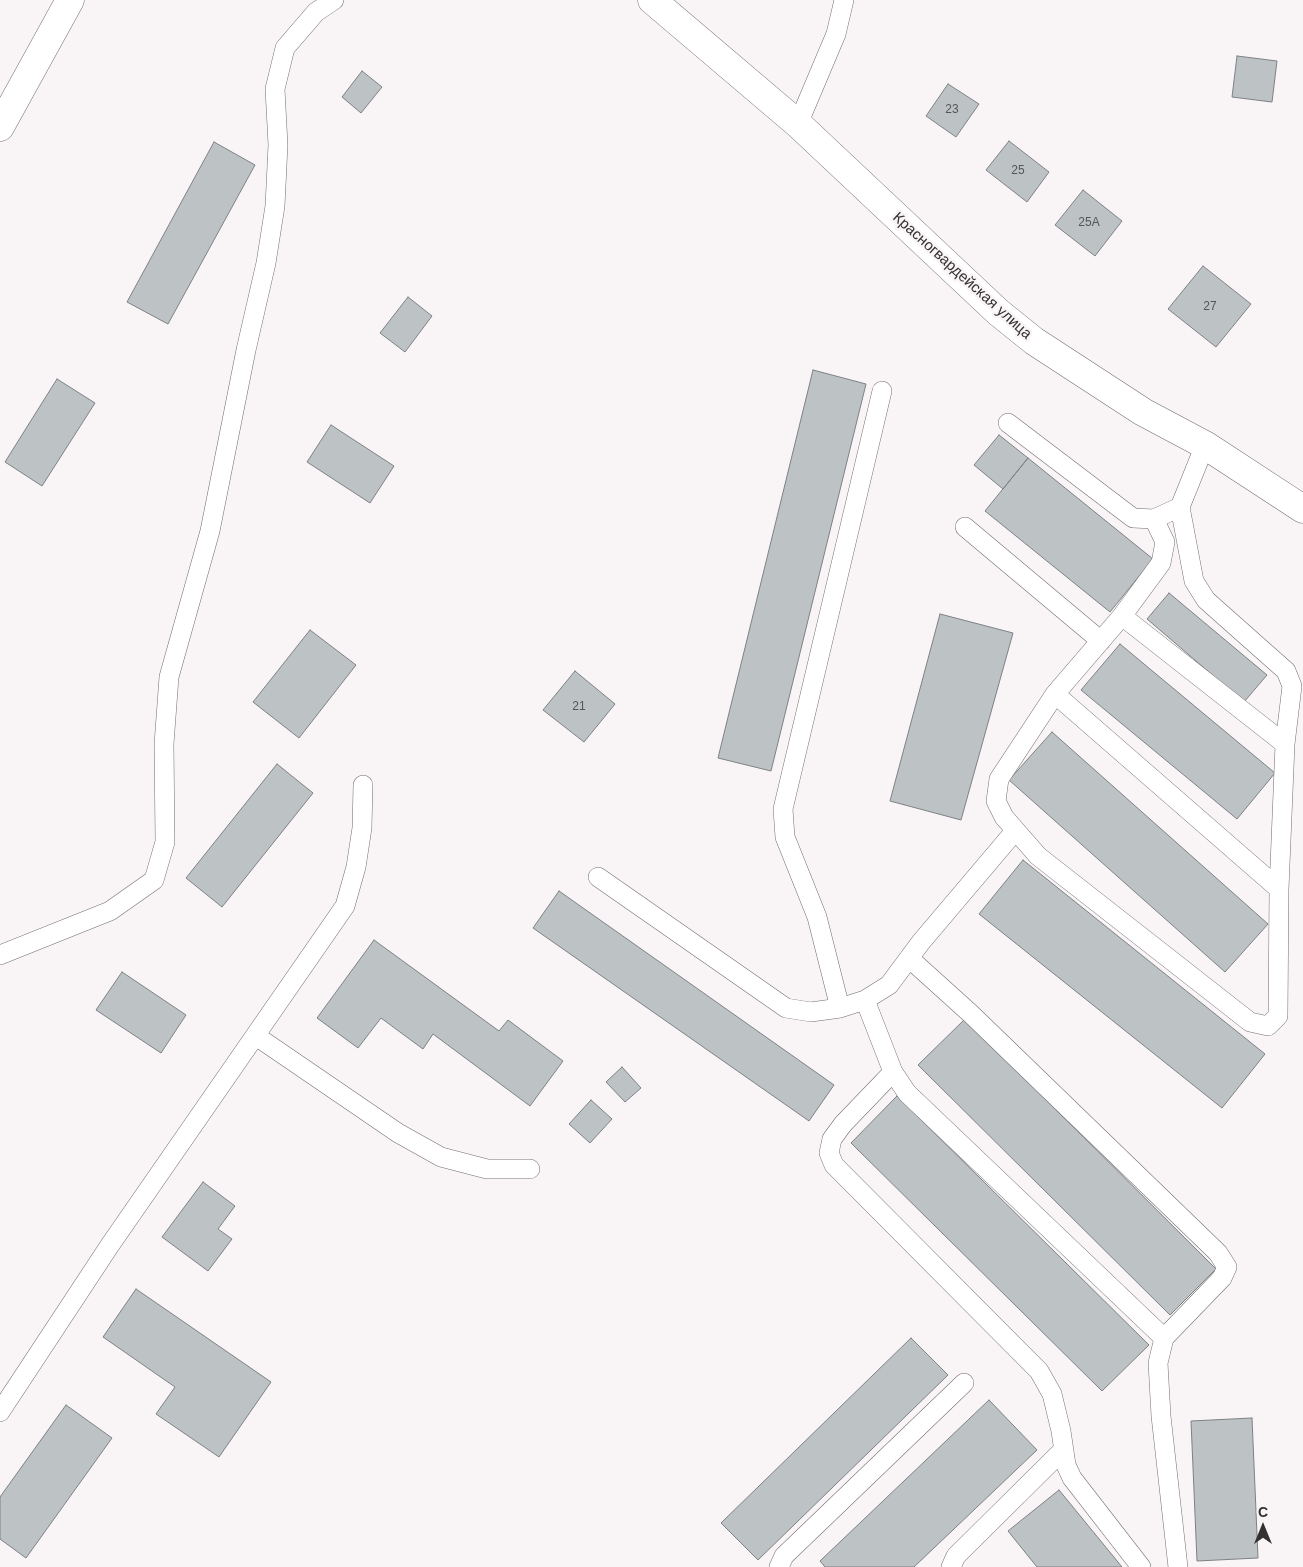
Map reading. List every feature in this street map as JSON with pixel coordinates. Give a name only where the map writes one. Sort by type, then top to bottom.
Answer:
[{"type":"main road","points":[[0,127],[70,0]]},
{"type":"main road","name":"Красногвардейская улица","points":[[652,0],[798,124],[998,312],[1034,341],[1143,412],[1205,445],[1303,509]]},
{"type":"lane","points":[[0,954],[110,911],[154,880],[165,842],[164,744],[169,677],[210,531],[246,350],[266,263],[274,216],[278,144],[275,89],[285,48],[316,12],[334,0]]},
{"type":"lane","points":[[798,124],[836,34],[844,0]]},
{"type":"lane","points":[[840,1008],[817,916],[785,837],[783,809],[882,391]]},
{"type":"lane","points":[[1008,423],[1133,518],[1154,520],[1180,507]]},
{"type":"lane","points":[[1154,520],[1165,542],[1161,563],[1122,616],[1055,694],[999,779],[996,801],[1004,817],[1038,856],[1250,1022],[1268,1026],[1278,1016],[1279,889],[1285,744],[1292,686],[1286,671],[1206,600],[1194,581],[1180,507],[1205,445]]},
{"type":"lane","points":[[965,527],[1101,641]]},
{"type":"lane","points":[[1122,616],[1285,744]]},
{"type":"lane","points":[[1055,694],[1279,889]]},
{"type":"lane","points":[[0,1412],[110,1245],[345,906],[356,867],[362,828],[363,785]]},
{"type":"lane","points":[[598,877],[786,1008],[811,1012],[840,1008],[865,1000],[889,985],[909,958],[1015,831]]},
{"type":"lane","points":[[909,958],[971,1014],[1218,1253],[1227,1267],[1222,1278],[1164,1338],[1158,1362],[1161,1416],[1178,1567]]},
{"type":"lane","points":[[865,1000],[893,1072],[907,1093],[1164,1338]]},
{"type":"lane","points":[[256,1036],[398,1133],[441,1157],[487,1169],[530,1169]]},
{"type":"lane","points":[[893,1072],[832,1138],[829,1153],[834,1165],[1039,1371],[1052,1394],[1066,1465],[1072,1478],[1141,1567]]},
{"type":"lane","points":[[780,1567],[784,1556],[964,1383]]},
{"type":"lane","points":[[951,1567],[956,1556],[1063,1450]]},
{"type":"building","points":[[1237,56],[1277,61],[1272,102],[1232,97]]},
{"type":"building","points":[[362,71],[382,87],[361,113],[342,97]]},
{"type":"building","points":[[948,84],[979,104],[956,137],[926,116]]},
{"type":"building","points":[[1009,141],[1049,172],[1027,202],[986,170]]},
{"type":"building","points":[[214,142],[255,165],[168,324],[127,302]]},
{"type":"building","points":[[1083,190],[1122,221],[1095,256],[1055,225]]},
{"type":"building","points":[[1203,266],[1251,304],[1216,347],[1168,309]]},
{"type":"building","points":[[408,297],[432,316],[405,352],[380,333]]},
{"type":"building","points":[[813,370],[866,384],[771,771],[718,758]]},
{"type":"building","points":[[57,379],[95,403],[42,486],[5,462]]},
{"type":"building","points":[[331,425],[394,466],[370,503],[307,462]]},
{"type":"building","points":[[999,435],[1028,458],[1003,489],[974,465]]},
{"type":"building","points":[[1028,458],[1153,559],[1110,612],[985,511]]},
{"type":"building","points":[[1169,593],[1267,675],[1244,702],[1147,619]]},
{"type":"building","points":[[940,614],[1013,633],[961,820],[890,801]]},
{"type":"building","points":[[310,630],[356,665],[299,738],[253,702]]},
{"type":"building","points":[[1120,644],[1275,773],[1237,819],[1081,690]]},
{"type":"building","points":[[575,671],[615,704],[584,742],[543,710]]},
{"type":"building","points":[[1052,732],[1268,924],[1225,972],[1009,780]]},
{"type":"building","points":[[277,764],[313,793],[222,907],[186,878]]},
{"type":"building","points":[[1023,860],[1265,1054],[1222,1108],[979,914]]},
{"type":"building","points":[[559,891],[834,1085],[809,1121],[533,928]]},
{"type":"building","points":[[374,940],[499,1031],[508,1020],[563,1061],[530,1106],[433,1034],[423,1049],[381,1018],[358,1048],[317,1018]]},
{"type":"building","points":[[122,972],[186,1015],[161,1053],[96,1010]]},
{"type":"building","points":[[965,1019],[1216,1269],[1170,1315],[918,1065]]},
{"type":"building","points":[[622,1067],[641,1088],[625,1102],[606,1082]]},
{"type":"building","points":[[897,1096],[1149,1345],[1102,1391],[851,1143]]},
{"type":"building","points":[[591,1100],[612,1119],[590,1143],[569,1124]]},
{"type":"building","points":[[203,1182],[235,1206],[218,1229],[232,1239],[208,1271],[162,1237]]},
{"type":"building","points":[[136,1289],[271,1382],[219,1457],[156,1414],[175,1387],[103,1337]]},
{"type":"building","points":[[911,1338],[948,1375],[758,1560],[721,1523]]},
{"type":"building","points":[[989,1400],[1037,1450],[914,1567],[825,1567],[820,1561]]},
{"type":"building","points":[[66,1405],[112,1438],[26,1558],[0,1539],[0,1497]]},
{"type":"building","points":[[1252,1418],[1258,1558],[1197,1561],[1191,1421]]},
{"type":"building","points":[[1059,1490],[1122,1567],[1037,1567],[1008,1531]]}]
